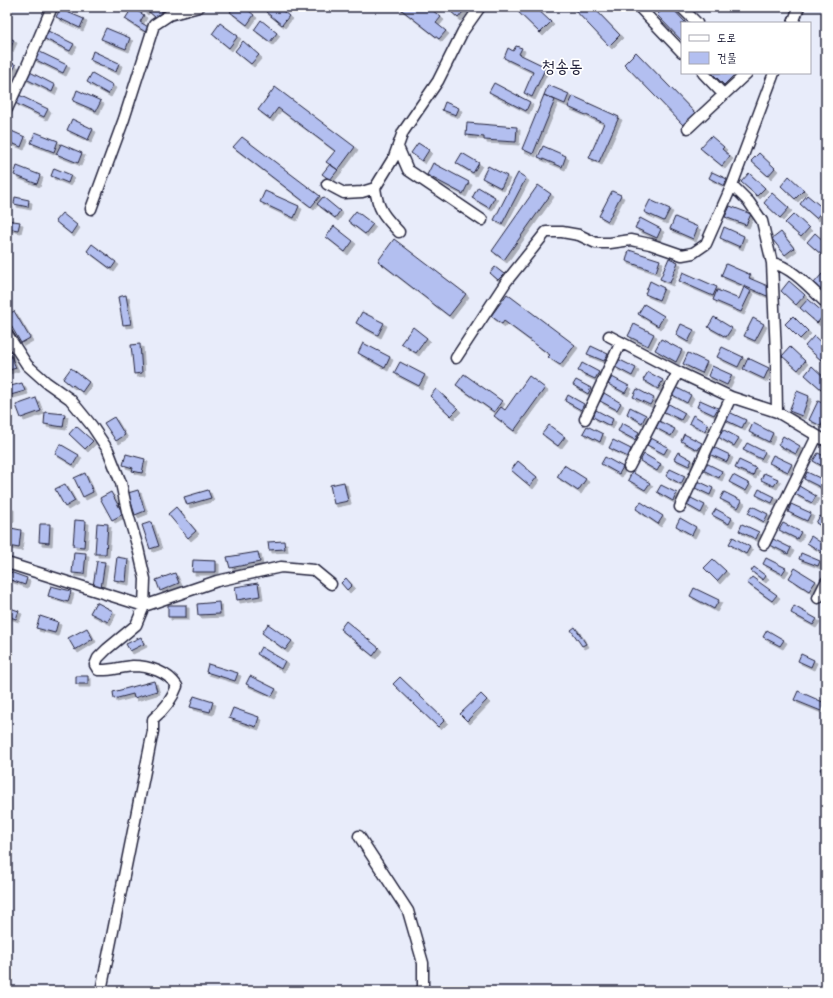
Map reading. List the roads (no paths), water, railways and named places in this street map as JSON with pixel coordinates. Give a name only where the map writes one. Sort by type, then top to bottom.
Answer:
[{"type":"street","points":[[7,109],[52,7]]},
{"type":"street","points":[[91,209],[124,119],[154,25],[169,15],[199,7]]},
{"type":"street","points":[[327,184],[344,193],[362,192],[374,188],[390,164],[403,132],[438,81],[463,31],[480,7]]},
{"type":"street","points":[[639,7],[681,51]]},
{"type":"street","points":[[681,7],[696,22]]},
{"type":"street","points":[[793,22],[799,7]]},
{"type":"street","points":[[704,74],[724,94]]},
{"type":"street","points":[[688,128],[745,74]]},
{"type":"street","points":[[456,358],[506,282],[546,232],[562,232],[579,235],[596,243],[631,240],[650,244],[682,255],[693,253],[706,244],[732,185],[774,74]]},
{"type":"street","points":[[398,147],[408,170],[482,220]]},
{"type":"street","points":[[732,185],[748,202],[762,221],[772,263],[776,354],[776,412]]},
{"type":"street","points":[[374,188],[377,203],[383,215],[399,232]]},
{"type":"street","points":[[772,263],[779,264],[788,269],[826,303]]},
{"type":"street","points":[[7,334],[27,365],[46,382],[70,399],[92,426],[108,450],[121,483],[126,511],[138,548],[145,579],[144,606],[136,625],[107,649],[98,658],[95,665],[98,670],[133,666],[157,670],[173,680],[177,686],[169,703],[153,719],[153,732],[101,991]]},
{"type":"street","points":[[610,336],[678,372],[731,397],[776,412],[822,439],[764,544]]},
{"type":"street","points":[[585,419],[621,342]]},
{"type":"street","points":[[630,467],[678,372]]},
{"type":"street","points":[[680,507],[731,397]]},
{"type":"street","points":[[7,563],[144,606],[217,581],[281,567],[314,570],[331,584]]},
{"type":"street","points":[[818,598],[826,582]]},
{"type":"street","points":[[359,836],[408,911],[424,963],[422,988],[420,991]]},
{"type":"district","name":"청송동","points":[[562,66]]}]
